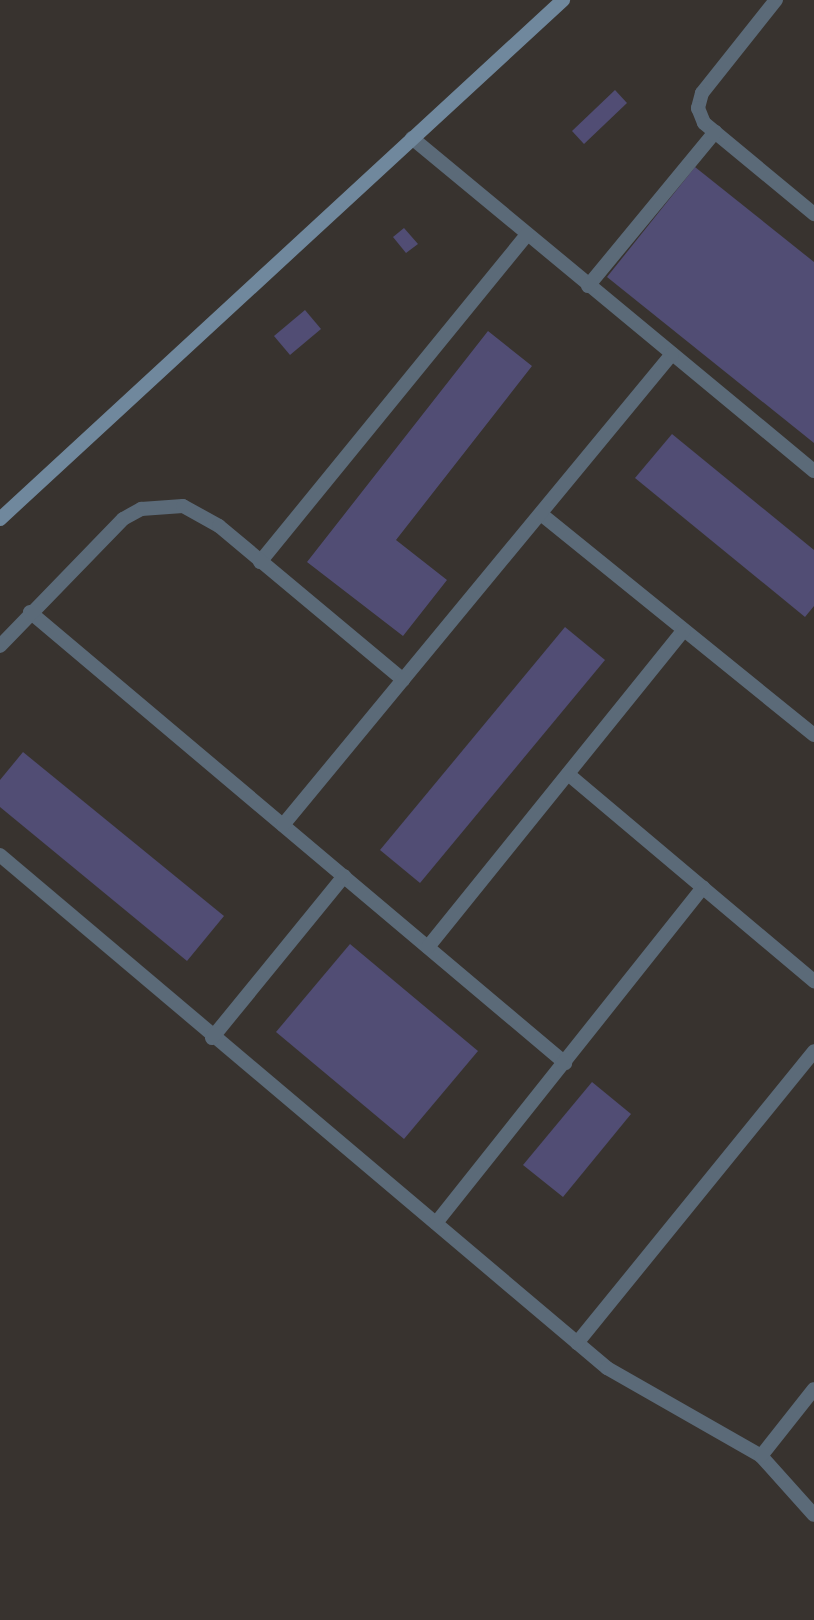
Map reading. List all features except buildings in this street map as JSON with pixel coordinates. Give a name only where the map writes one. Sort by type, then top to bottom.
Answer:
[{"type":"main road","points":[[0,519],[563,0]]},
{"type":"street","points":[[776,0],[699,100],[700,116],[715,132],[814,214]]},
{"type":"street","points":[[588,286],[715,132]]},
{"type":"street","points":[[412,138],[814,471]]},
{"type":"street","points":[[260,562],[527,235]]},
{"type":"street","points":[[283,825],[672,354]]},
{"type":"street","points":[[0,646],[122,519],[141,509],[183,506],[202,514],[403,680]]},
{"type":"street","points":[[541,514],[814,735]]},
{"type":"street","points":[[30,612],[565,1063]]},
{"type":"street","points":[[428,947],[684,630]]},
{"type":"street","points":[[568,774],[814,981]]},
{"type":"street","points":[[0,855],[212,1038],[577,1343],[637,1389],[761,1456],[814,1516]]},
{"type":"street","points":[[212,1038],[344,876]]},
{"type":"street","points":[[436,1223],[703,887]]},
{"type":"street","points":[[577,1343],[814,1051]]},
{"type":"street","points":[[761,1456],[814,1389]]}]
